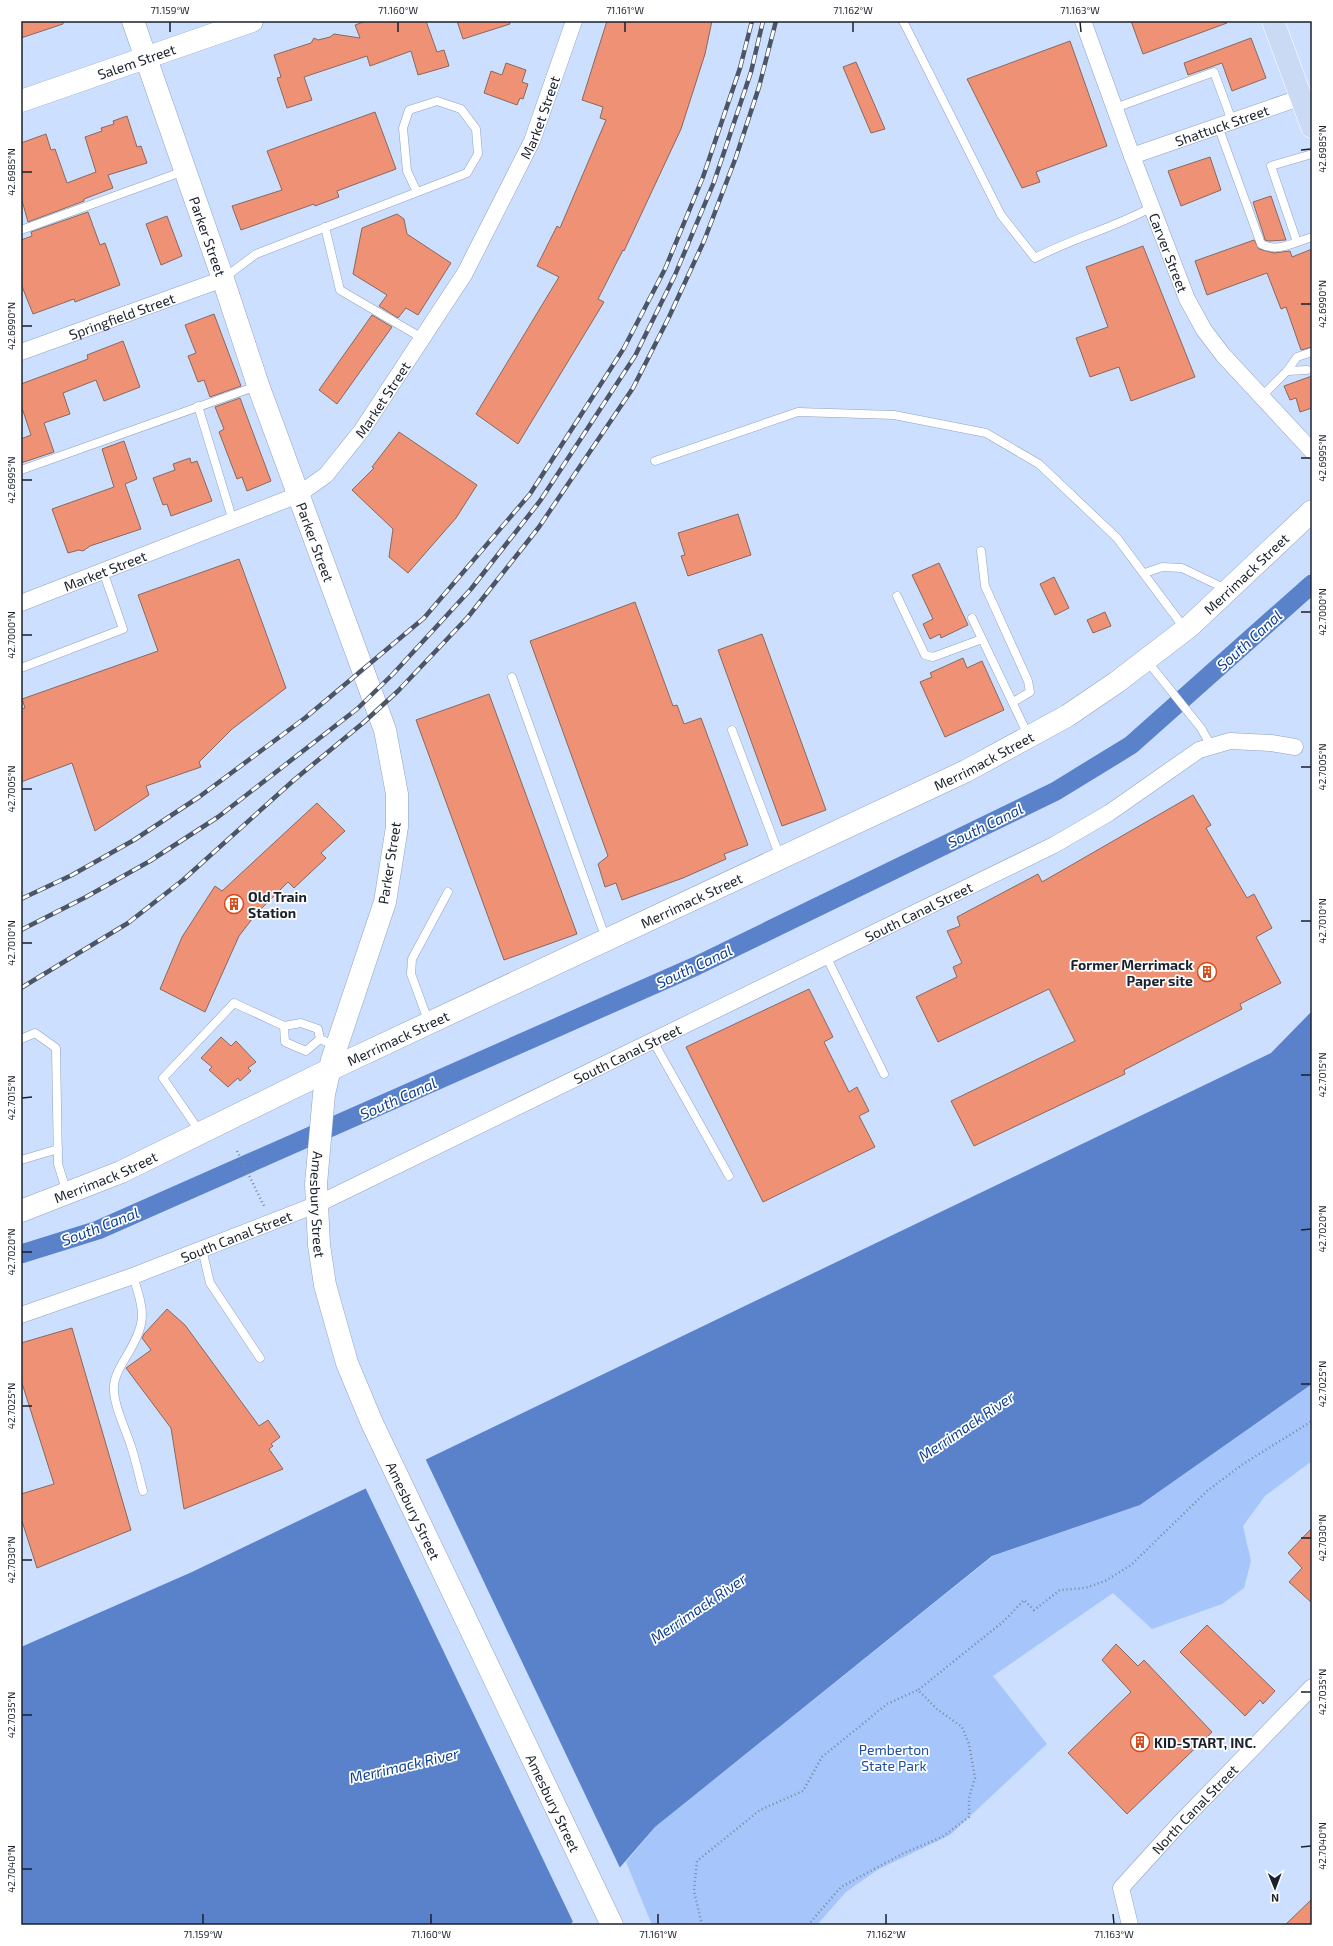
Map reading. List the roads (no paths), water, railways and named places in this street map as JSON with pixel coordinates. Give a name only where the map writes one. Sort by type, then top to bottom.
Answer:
[{"type":"main road","name":"Parker Street","points":[[133,21],[184,171],[223,279],[258,385],[385,730],[397,794],[397,827],[385,902],[328,1043],[329,1070]]},
{"type":"main road","name":"Salem Street","points":[[21,101],[252,21]]},
{"type":"main road","points":[[1273,21],[1307,96],[1312,127]]},
{"type":"main road","name":"Merrimack Street","points":[[21,1211],[121,1172],[329,1070],[966,771],[1030,738],[1067,716],[1117,682],[1186,629],[1312,511]]},
{"type":"main road","name":"Amesbury Street","points":[[329,1070],[324,1094],[317,1194],[319,1245],[325,1284],[347,1362],[372,1423],[612,1925]]},
{"type":"street","name":"Market Street","points":[[21,603],[298,495],[326,475],[362,430],[465,273],[532,141],[574,21]]},
{"type":"street","name":"Carver Street","points":[[1083,21],[1132,156],[1187,299],[1204,330],[1224,355],[1261,397],[1310,446]]},
{"type":"street","name":"Shattuck Street","points":[[1132,156],[1307,96]]},
{"type":"street","name":"Springfield Street","points":[[21,352],[223,279]]},
{"type":"street","name":"South Canal Street","points":[[21,1316],[133,1276],[202,1249],[317,1194],[653,1041],[1054,845],[1109,813],[1198,750],[1230,741],[1271,743],[1295,747]]},
{"type":"street","name":"North Canal Street","points":[[1130,1925],[1121,1888],[1185,1818],[1312,1687]]},
{"type":"lane","points":[[903,21],[1001,215],[1035,258],[1061,244],[1131,219],[1152,207]]},
{"type":"lane","points":[[1115,108],[1214,72],[1225,124],[1261,244],[1268,248],[1276,249],[1312,237]]},
{"type":"lane","points":[[223,279],[256,254],[467,173],[478,154],[476,129],[461,109],[437,100],[409,110],[403,128],[407,171],[417,192]]},
{"type":"lane","points":[[1297,242],[1271,166],[1312,154]]},
{"type":"lane","points":[[21,230],[184,171]]},
{"type":"lane","points":[[325,227],[340,290],[422,338]]},
{"type":"lane","points":[[1261,397],[1288,371],[1297,357],[1312,352]]},
{"type":"lane","points":[[1288,371],[1307,370]]},
{"type":"lane","points":[[21,470],[258,385]]},
{"type":"lane","points":[[198,406],[233,521]]},
{"type":"lane","points":[[655,461],[798,412],[894,415],[986,433],[1038,464],[1116,538],[1145,573],[1186,629]]},
{"type":"lane","points":[[981,551],[985,586],[1028,681],[1030,692],[1013,702]]},
{"type":"lane","points":[[1145,573],[1162,567],[1182,568],[1227,590]]},
{"type":"lane","points":[[21,668],[123,629],[102,571]]},
{"type":"lane","points":[[897,596],[925,655],[933,657],[982,639]]},
{"type":"lane","points":[[972,618],[1030,738]]},
{"type":"lane","points":[[1146,660],[1201,728],[1211,746]]},
{"type":"lane","points":[[512,677],[607,940]]},
{"type":"lane","points":[[732,730],[780,858]]},
{"type":"lane","points":[[430,1023],[411,974],[412,959],[448,892]]},
{"type":"lane","points":[[826,956],[884,1074]]},
{"type":"lane","points":[[201,1134],[164,1078],[234,1003],[284,1026],[301,1023],[318,1029],[328,1043],[306,1051],[285,1042],[284,1026]]},
{"type":"lane","points":[[21,1039],[35,1033],[56,1048],[58,1164],[67,1194]]},
{"type":"lane","points":[[653,1041],[729,1176]]},
{"type":"lane","points":[[21,1160],[58,1149]]},
{"type":"lane","points":[[202,1249],[210,1283],[260,1358]]},
{"type":"lane","points":[[133,1276],[143,1312],[141,1326],[136,1341],[115,1376],[113,1387],[143,1491]]},
{"type":"water","name":"Merrimack River","points":[[1312,1011],[1312,1384],[1140,1505],[992,1556],[655,1827],[570,1925],[21,1925],[21,1647],[192,1572],[1271,1053]]},
{"type":"waterway","name":"South Canal","points":[[21,1254],[98,1230],[696,966],[1056,791],[1131,745],[1312,584]]},
{"type":"railway","points":[[21,899],[72,875],[134,840],[199,797],[305,718],[424,618],[530,494],[624,348],[665,269],[703,177],[740,68],[752,21]]},
{"type":"railway","points":[[21,930],[86,897],[150,861],[218,817],[357,709],[393,674],[471,589],[540,501],[635,356],[675,275],[714,182],[751,72],[763,21]]},
{"type":"railway","points":[[21,988],[128,923],[183,880],[294,780],[363,723],[398,691],[468,617],[539,527],[633,388],[669,317],[704,241],[736,157],[759,87],[776,21]]},
{"type":"place","name":"Old Train Station","points":[[234,904]]},
{"type":"place","name":"Former Merrimack Paper site","points":[[1207,972]]},
{"type":"place","name":"KID-START, INC.","points":[[1140,1742]]},
{"type":"park label","name":"Pemberton State Park","points":[[894,1758]]}]
